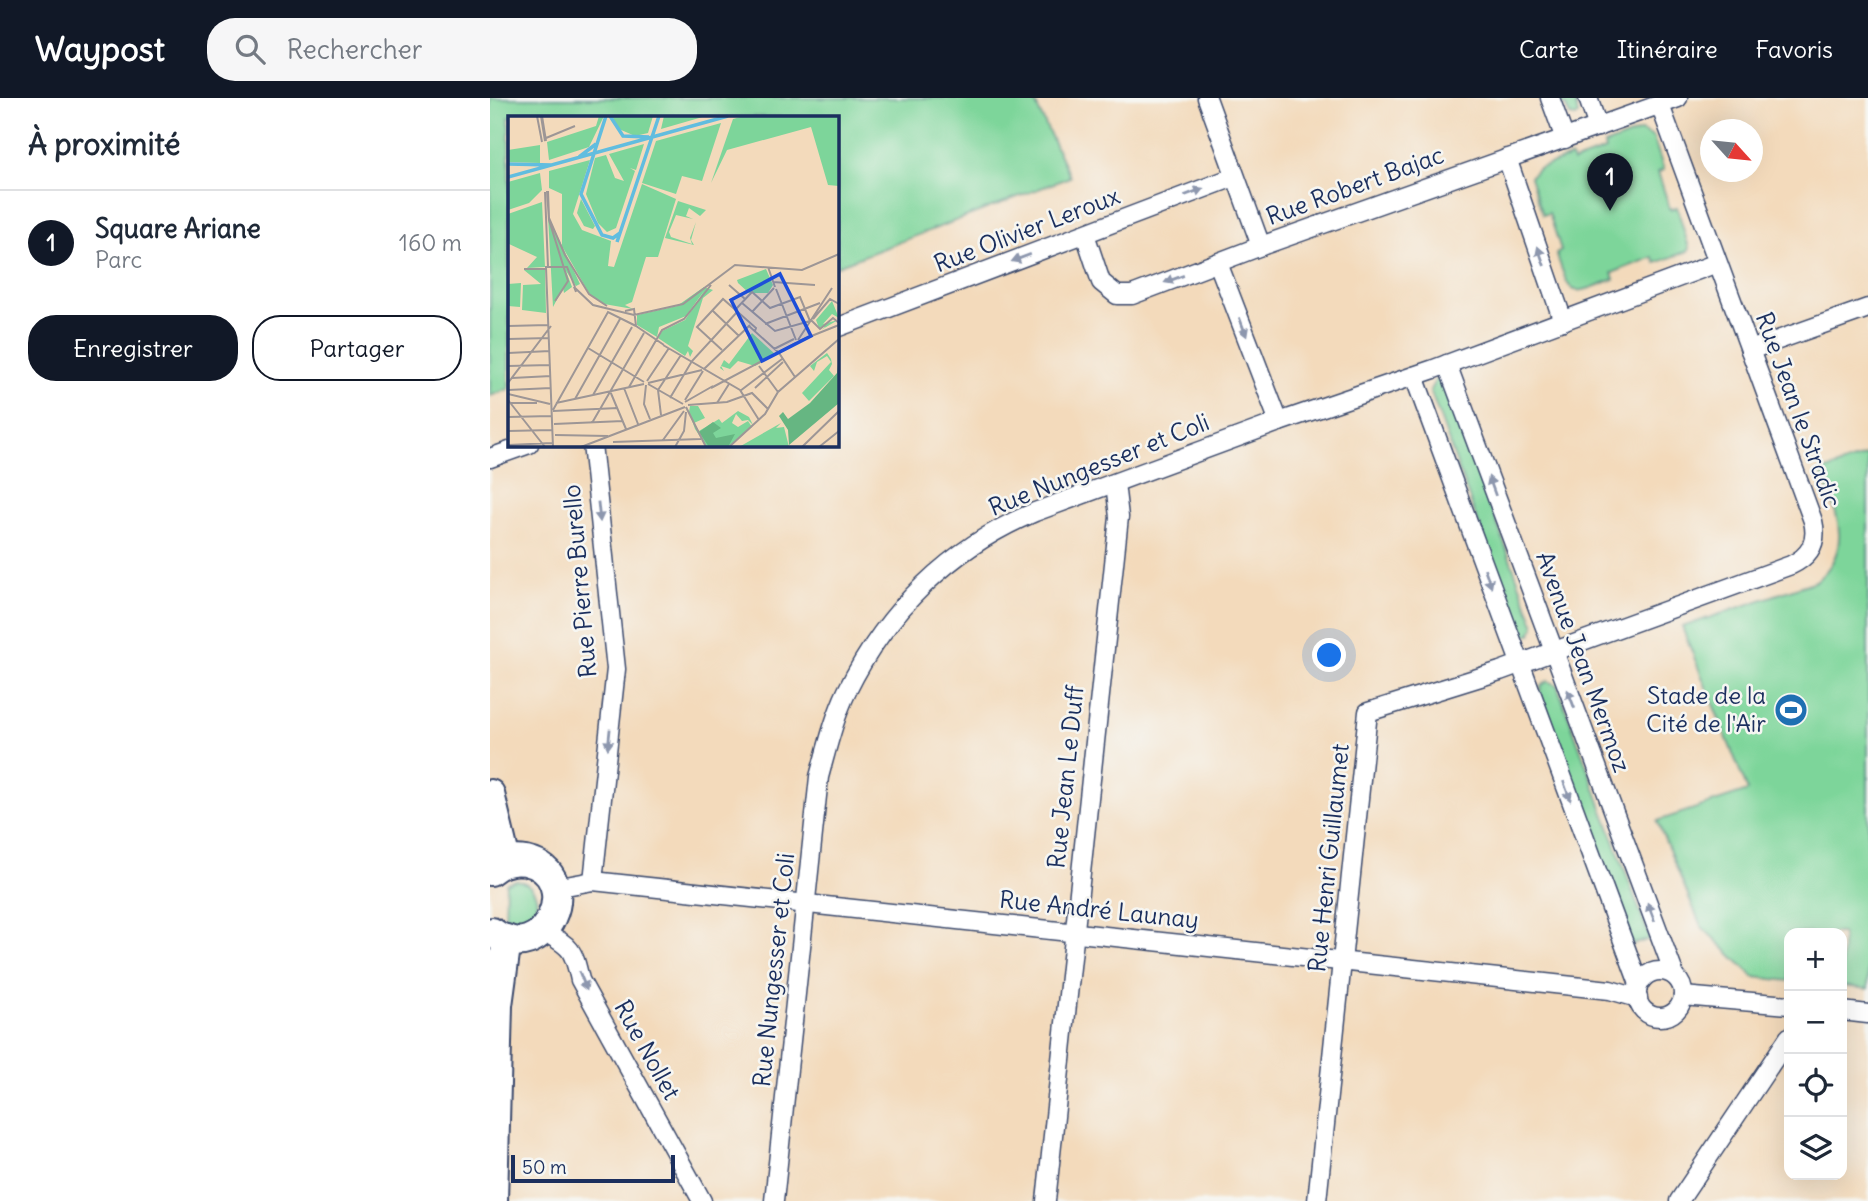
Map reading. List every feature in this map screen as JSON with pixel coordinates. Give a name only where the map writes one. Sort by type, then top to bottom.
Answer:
[{"type":"main road","points":[[490,794],[498,866],[518,860],[531,862],[550,877],[557,900],[555,912],[543,931],[522,940],[498,935],[493,1201]]},
{"type":"street","points":[[1207,98],[1261,246]]},
{"type":"street","points":[[1550,98],[1565,139]]},
{"type":"street","points":[[1588,98],[1598,127]]},
{"type":"street","name":"Rue Robert Bajac","points":[[1085,234],[1101,282],[1117,295],[1132,295],[1261,246],[1678,98]]},
{"type":"street","name":"Rue Jean le Stradic","points":[[1553,652],[1791,565],[1808,554],[1815,532],[1660,105]]},
{"type":"street","points":[[1507,158],[1563,321]]},
{"type":"street","name":"Rue Olivier Leroux","points":[[838,327],[1234,177]]},
{"type":"street","points":[[1218,263],[1279,422]]},
{"type":"street","name":"Rue Nungesser et Coli","points":[[774,1201],[818,777],[846,693],[874,642],[921,586],[974,544],[1014,520],[1279,422],[1447,364],[1717,263]]},
{"type":"street","points":[[1751,350],[1868,308]]},
{"type":"street","name":"Avenue Jean Mermoz","points":[[1447,364],[1675,976]]},
{"type":"street","points":[[1414,376],[1638,991],[1640,1005],[1651,1015],[1665,1016],[1677,1009],[1683,996],[1675,976],[1662,971],[1648,974],[1638,991]]},
{"type":"street","points":[[490,458],[523,446]]},
{"type":"street","name":"Rue Pierre Burello","points":[[592,446],[616,669],[593,881]]},
{"type":"street","name":"Rue Jean Le Duff","points":[[1046,1201],[1119,517],[1115,483]]},
{"type":"street","name":"Rue Henri Guillaumet","points":[[1317,1201],[1368,712],[1553,652]]},
{"type":"street","name":"Rue André Launay","points":[[555,888],[593,881],[1638,991]]},
{"type":"street","name":"Rue Nollet","points":[[543,931],[567,945],[575,956],[580,980],[702,1201]]},
{"type":"street","points":[[1683,996],[1784,1006]]},
{"type":"street","points":[[1847,1012],[1868,1014]]},
{"type":"street","points":[[1679,1201],[1784,1044]]},
{"type":"green space","points":[[490,98],[1033,98],[1070,177],[838,266],[838,116],[508,116],[508,389],[490,396]]},
{"type":"green space","points":[[1558,98],[1579,98],[1575,101],[1578,115],[1570,116]]},
{"type":"green space","points":[[1641,131],[1653,137],[1664,170],[1658,172],[1670,209],[1677,207],[1688,251],[1656,263],[1653,257],[1612,273],[1614,279],[1588,289],[1574,290],[1565,279],[1556,253],[1561,250],[1549,213],[1543,215],[1530,177],[1537,169],[1571,157],[1573,162],[1605,150],[1604,145]]},
{"type":"green space","points":[[1436,379],[1444,380],[1535,626],[1531,634],[1522,635],[1517,630],[1430,390]]},
{"type":"green space","name":"Stade de la Cité de l'Air","points":[[1868,455],[1868,989],[1847,987],[1847,928],[1784,928],[1784,980],[1754,977],[1701,926],[1657,821],[1748,791],[1682,627],[1816,581],[1828,569],[1839,543],[1839,529],[1821,472]]},
{"type":"green space","points":[[1548,681],[1557,685],[1650,939],[1632,945],[1540,693],[1541,686]]},
{"type":"green space","points":[[516,880],[527,884],[536,899],[532,915],[517,922],[505,920],[506,883]]},
{"type":"place","name":"Square Ariane","points":[[1610,211]]},
{"type":"place","name":"Stade de la Cité de l'Air","points":[[1791,710]]}]
